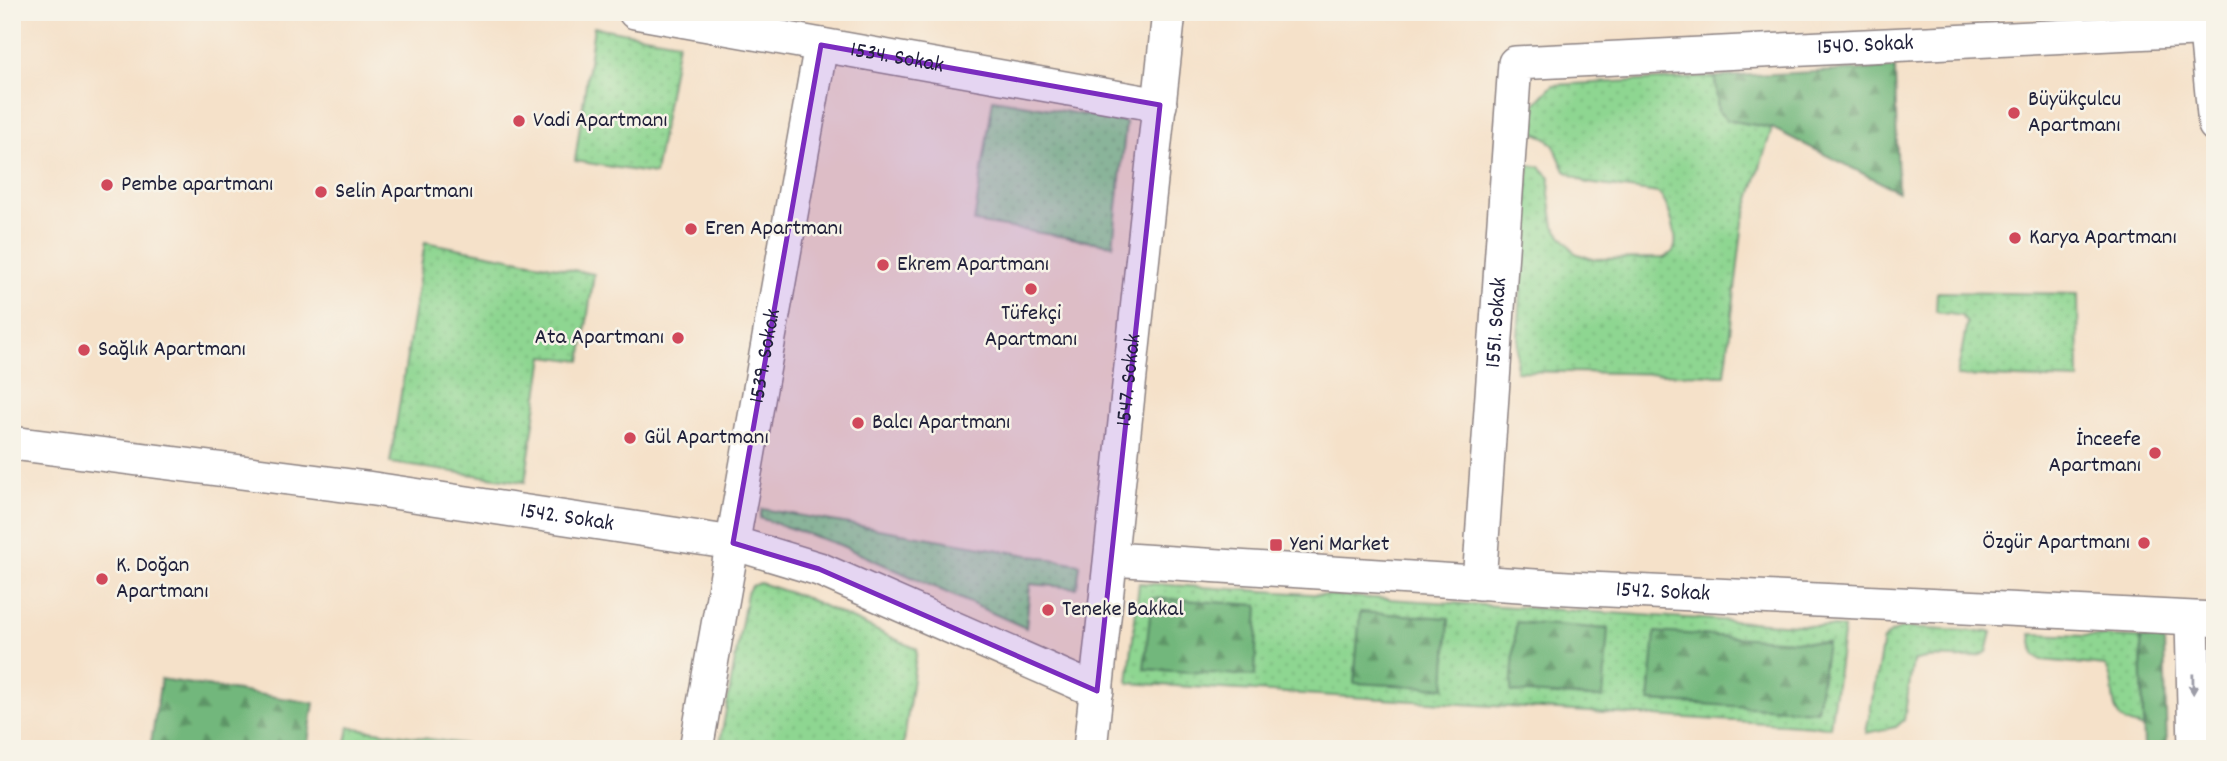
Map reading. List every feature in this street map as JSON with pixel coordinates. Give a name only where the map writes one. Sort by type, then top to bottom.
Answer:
[{"type":"street","name":"1534. Sokak","points":[[635,12],[1160,105]]},
{"type":"street","name":"1547. Sokak","points":[[1090,749],[1169,12]]},
{"type":"street","name":"1540. Sokak","points":[[1515,63],[2208,24]]},
{"type":"street","points":[[2208,24],[2215,125]]},
{"type":"street","name":"1539. Sokak","points":[[696,749],[821,45]]},
{"type":"street","name":"1551. Sokak","points":[[1479,583],[1515,63]]},
{"type":"street","name":"1542. Sokak","points":[[12,443],[367,488],[733,543],[819,569],[1097,691]]},
{"type":"street","name":"1542. Sokak","points":[[1111,559],[1479,583],[2203,619]]},
{"type":"street","points":[[2195,749],[2203,619]]},
{"type":"highlighted area","points":[[821,45],[1160,105],[1097,691],[819,569],[733,543]]},
{"type":"green space","points":[[594,27],[678,42],[655,174],[575,161]]},
{"type":"green space","points":[[1895,68],[1898,191],[1772,128],[1727,120],[1718,111],[1715,77]]},
{"type":"green space","points":[[1715,77],[1718,111],[1727,120],[1772,128],[1743,222],[1725,375],[1516,371],[1529,165],[1540,167],[1550,177],[1549,194],[1554,226],[1575,253],[1592,259],[1664,258],[1675,246],[1672,221],[1658,193],[1587,183],[1565,171],[1554,146],[1547,138],[1531,131],[1533,106],[1553,85]]},
{"type":"green space","points":[[993,99],[1126,122],[1113,245],[974,222]]},
{"type":"green space","points":[[425,242],[594,274],[581,361],[544,356],[525,482],[390,463]]},
{"type":"green space","points":[[1937,292],[2078,294],[2079,380],[1957,376],[1967,323],[1962,316],[1936,312]]},
{"type":"green space","points":[[762,509],[1080,564],[1077,588],[1030,584],[1026,628],[840,545],[760,518]]},
{"type":"green space","points":[[760,583],[806,598],[917,649],[903,749],[719,749],[747,593],[751,586]]},
{"type":"green space","points":[[1139,583],[1844,628],[1830,727],[1128,683]]},
{"type":"green space","points":[[1152,598],[1258,605],[1255,676],[1144,669]]},
{"type":"green space","points":[[1360,612],[1449,618],[1445,688],[1354,683]]},
{"type":"green space","points":[[1516,622],[1608,629],[1603,698],[1511,692]]},
{"type":"green space","points":[[1903,628],[1992,632],[1987,652],[1978,656],[1913,661],[1904,720],[1896,727],[1866,733],[1883,640],[1892,632]]},
{"type":"green space","points":[[1655,632],[1827,643],[1817,711],[1649,701]]},
{"type":"green space","points":[[2031,634],[2141,638],[2143,728],[2122,720],[2118,714],[2111,679],[2105,666],[2042,660],[2034,655]]},
{"type":"green space","points":[[2141,638],[2164,639],[2167,749],[2144,749]]},
{"type":"green space","points":[[161,679],[314,703],[307,749],[150,749]]},
{"type":"green space","points":[[349,727],[496,749],[345,749]]},
{"type":"place","name":"Büyükçulcu Apartmanı","points":[[2014,113]]},
{"type":"place","name":"Vadi Apartmanı","points":[[519,121]]},
{"type":"place","name":"Pembe apartmanı","points":[[107,185]]},
{"type":"place","name":"Selin Apartmanı","points":[[321,192]]},
{"type":"place","name":"Eren Apartmanı","points":[[691,229]]},
{"type":"place","name":"Karya Apartmanı","points":[[2015,238]]},
{"type":"place","name":"Ekrem Apartmanı","points":[[883,265]]},
{"type":"place","name":"Tüfekçi Apartmanı","points":[[1031,289]]},
{"type":"place","name":"Ata Apartmanı","points":[[678,338]]},
{"type":"place","name":"Sağlık Apartmanı","points":[[84,350]]},
{"type":"place","name":"Balcı Apartmanı","points":[[858,423]]},
{"type":"place","name":"Gül Apartmanı","points":[[630,438]]},
{"type":"place","name":"İnceefe Apartmanı","points":[[2155,453]]},
{"type":"place","name":"Özgür Apartmanı","points":[[2144,543]]},
{"type":"place","name":"Yeni Market","points":[[1276,545]]},
{"type":"place","name":"K. Doğan Apartmanı","points":[[102,579]]},
{"type":"place","name":"Teneke Bakkal","points":[[1048,610]]}]
